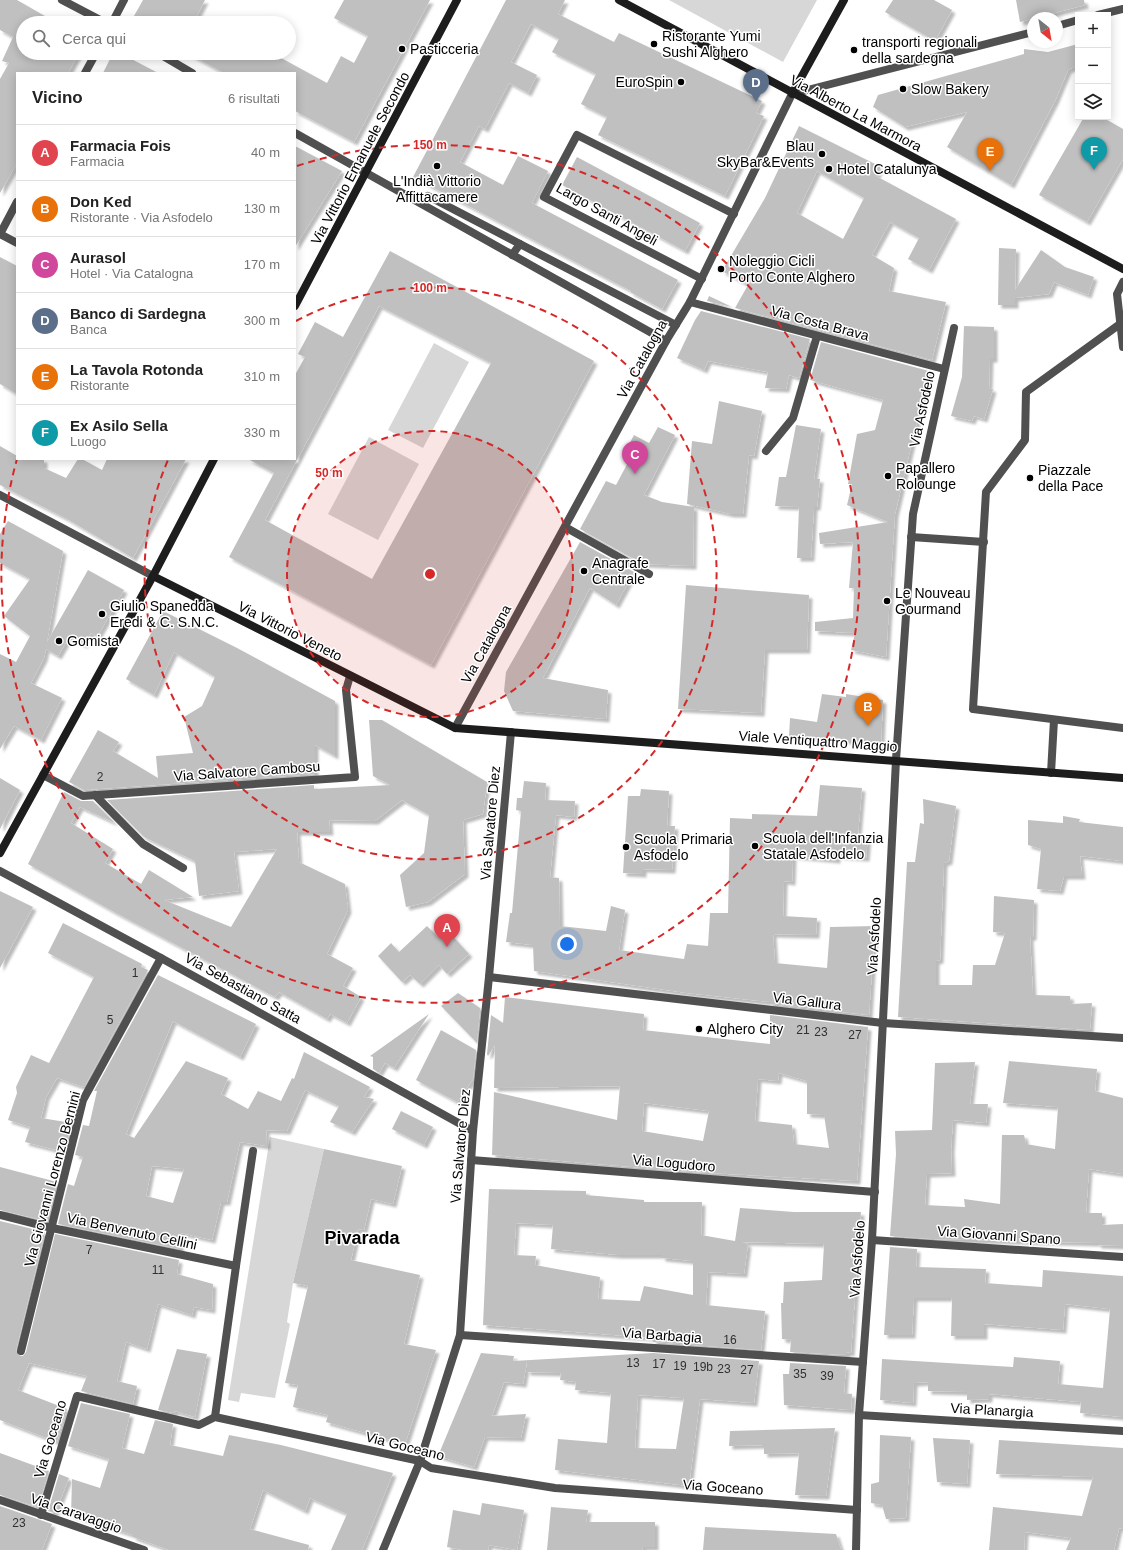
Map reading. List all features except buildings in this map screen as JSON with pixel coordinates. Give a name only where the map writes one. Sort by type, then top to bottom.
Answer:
[{"type":"main road","name":"Via Vittorio Emanuele Secondo","points":[[296,304],[457,0]]},
{"type":"main road","name":"Via Alberto La Marmora","points":[[619,0],[792,94],[1123,269]]},
{"type":"main road","name":"Via Catalogna","points":[[792,94],[844,0]]},
{"type":"main road","points":[[0,853],[153,576],[213,460]]},
{"type":"main road","name":"Via Vittorio Veneto","points":[[153,576],[455,728],[511,732]]},
{"type":"main road","name":"Viale Ventiquattro Maggio","points":[[511,732],[1123,778]]},
{"type":"street","points":[[62,0],[93,16]]},
{"type":"street","points":[[116,16],[124,0]]},
{"type":"street","points":[[1110,12],[1123,9]]},
{"type":"street","points":[[1063,24],[1075,21]]},
{"type":"street","points":[[792,94],[1027,34]]},
{"type":"street","points":[[86,72],[92,60]]},
{"type":"street","points":[[170,60],[190,72]]},
{"type":"street","name":"Via Catalogna","points":[[455,728],[666,341],[690,302],[792,94]]},
{"type":"street","points":[[296,133],[366,174],[666,341]]},
{"type":"street","name":"Largo Santi Angeli","points":[[702,279],[544,197],[577,135],[734,214]]},
{"type":"street","points":[[428,196],[676,325]]},
{"type":"street","points":[[16,204],[0,234],[16,242]]},
{"type":"street","points":[[512,255],[520,244]]},
{"type":"street","points":[[1123,282],[1117,294],[1123,347]]},
{"type":"street","name":"Via Costa Brava","points":[[690,302],[944,368]]},
{"type":"street","points":[[1120,324],[1026,392],[1025,440],[986,492],[973,709],[1123,728]]},
{"type":"street","name":"Via Asfodelo","points":[[856,1550],[859,1415],[875,1192],[896,760],[911,537],[913,514],[954,328]]},
{"type":"street","points":[[766,451],[793,418],[817,336]]},
{"type":"street","name":"Via Vittorio Veneto","points":[[0,495],[153,576]]},
{"type":"street","points":[[565,527],[649,574]]},
{"type":"street","points":[[911,537],[984,542]]},
{"type":"street","name":"Via Salvatore Cambosu","points":[[43,775],[83,796],[356,777],[346,690],[350,676]]},
{"type":"street","points":[[1051,773],[1054,720]]},
{"type":"street","name":"Via Salvatore Diez","points":[[383,1550],[420,1461],[460,1336],[473,1131],[489,977],[511,732]]},
{"type":"street","points":[[95,795],[143,844],[183,868]]},
{"type":"street","name":"Via Sebastiano Satta","points":[[0,871],[161,958],[473,1131]]},
{"type":"street","name":"Via Giovanni Lorenzo Bernini","points":[[21,1352],[83,1100],[161,958]]},
{"type":"street","name":"Via Gallura","points":[[489,977],[883,1023],[1123,1038]]},
{"type":"street","points":[[215,1417],[253,1151]]},
{"type":"street","name":"Via Logudoro","points":[[471,1160],[875,1192]]},
{"type":"street","name":"Via Benvenuto Cellini","points":[[0,1215],[52,1228],[236,1266]]},
{"type":"street","name":"Via Giovanni Spano","points":[[872,1240],[1123,1257]]},
{"type":"street","name":"Via Barbagia","points":[[460,1336],[863,1362]]},
{"type":"street","name":"Via Goceano","points":[[41,1515],[77,1396],[199,1425],[215,1417],[420,1461],[431,1468],[555,1488],[856,1510]]},
{"type":"street","name":"Via Planargia","points":[[859,1415],[1123,1431]]},
{"type":"street","name":"Via Caravaggio","points":[[0,1500],[144,1550]]},
{"type":"shaded area","points":[[669,0],[817,0],[783,62]]},
{"type":"shaded area","points":[[434,343],[469,362],[423,448],[388,430]]},
{"type":"shaded area","points":[[369,437],[419,464],[378,540],[328,514]]},
{"type":"shaded area","points":[[270,1137],[324,1149],[293,1283],[287,1322],[290,1324],[275,1398],[241,1393],[239,1402],[228,1400]]},
{"type":"place","name":"Ristorante Yumi Sushi Alghero","points":[[654,44]]},
{"type":"place","name":"Pasticceria","points":[[402,49]]},
{"type":"place","name":"transporti regionali della sardegna","points":[[854,50]]},
{"type":"place","name":"EuroSpin","points":[[681,82]]},
{"type":"place","name":"Slow Bakery","points":[[903,89]]},
{"type":"place","name":"Banco di Sardegna","points":[[756,102]]},
{"type":"place","name":"Blau SkyBar&Events","points":[[822,154]]},
{"type":"place","name":"L'Indià Vittorio Affittacamere","points":[[437,166]]},
{"type":"place","name":"Hotel Catalunya","points":[[829,169]]},
{"type":"place","name":"Ex Asilo Sella","points":[[1094,170]]},
{"type":"place","name":"La Tavola Rotonda","points":[[990,171]]},
{"type":"place","name":"Noleggio Cicli Porto Conte Alghero","points":[[721,269]]},
{"type":"place","name":"Aurasol","points":[[635,474]]},
{"type":"place","name":"Papallero Rolounge","points":[[888,476]]},
{"type":"place","name":"Piazzale della Pace","points":[[1030,478]]},
{"type":"place","name":"Anagrafe Centrale","points":[[584,571]]},
{"type":"place","name":"Le Nouveau Gourmand","points":[[887,601]]},
{"type":"place","name":"Giulio Spanedda Eredi & C. S.N.C.","points":[[102,614]]},
{"type":"place","name":"Gomista","points":[[59,641]]},
{"type":"place","name":"Don Ked","points":[[868,726]]},
{"type":"place","name":"Scuola dell'Infanzia Statale Asfodelo","points":[[755,846]]},
{"type":"place","name":"Scuola Primaria Asfodelo","points":[[626,847]]},
{"type":"place","name":"Farmacia Fois","points":[[447,947]]},
{"type":"place","name":"Alghero City","points":[[699,1029]]},
{"type":"district","name":"Pivarada","points":[[362,1238]]}]
